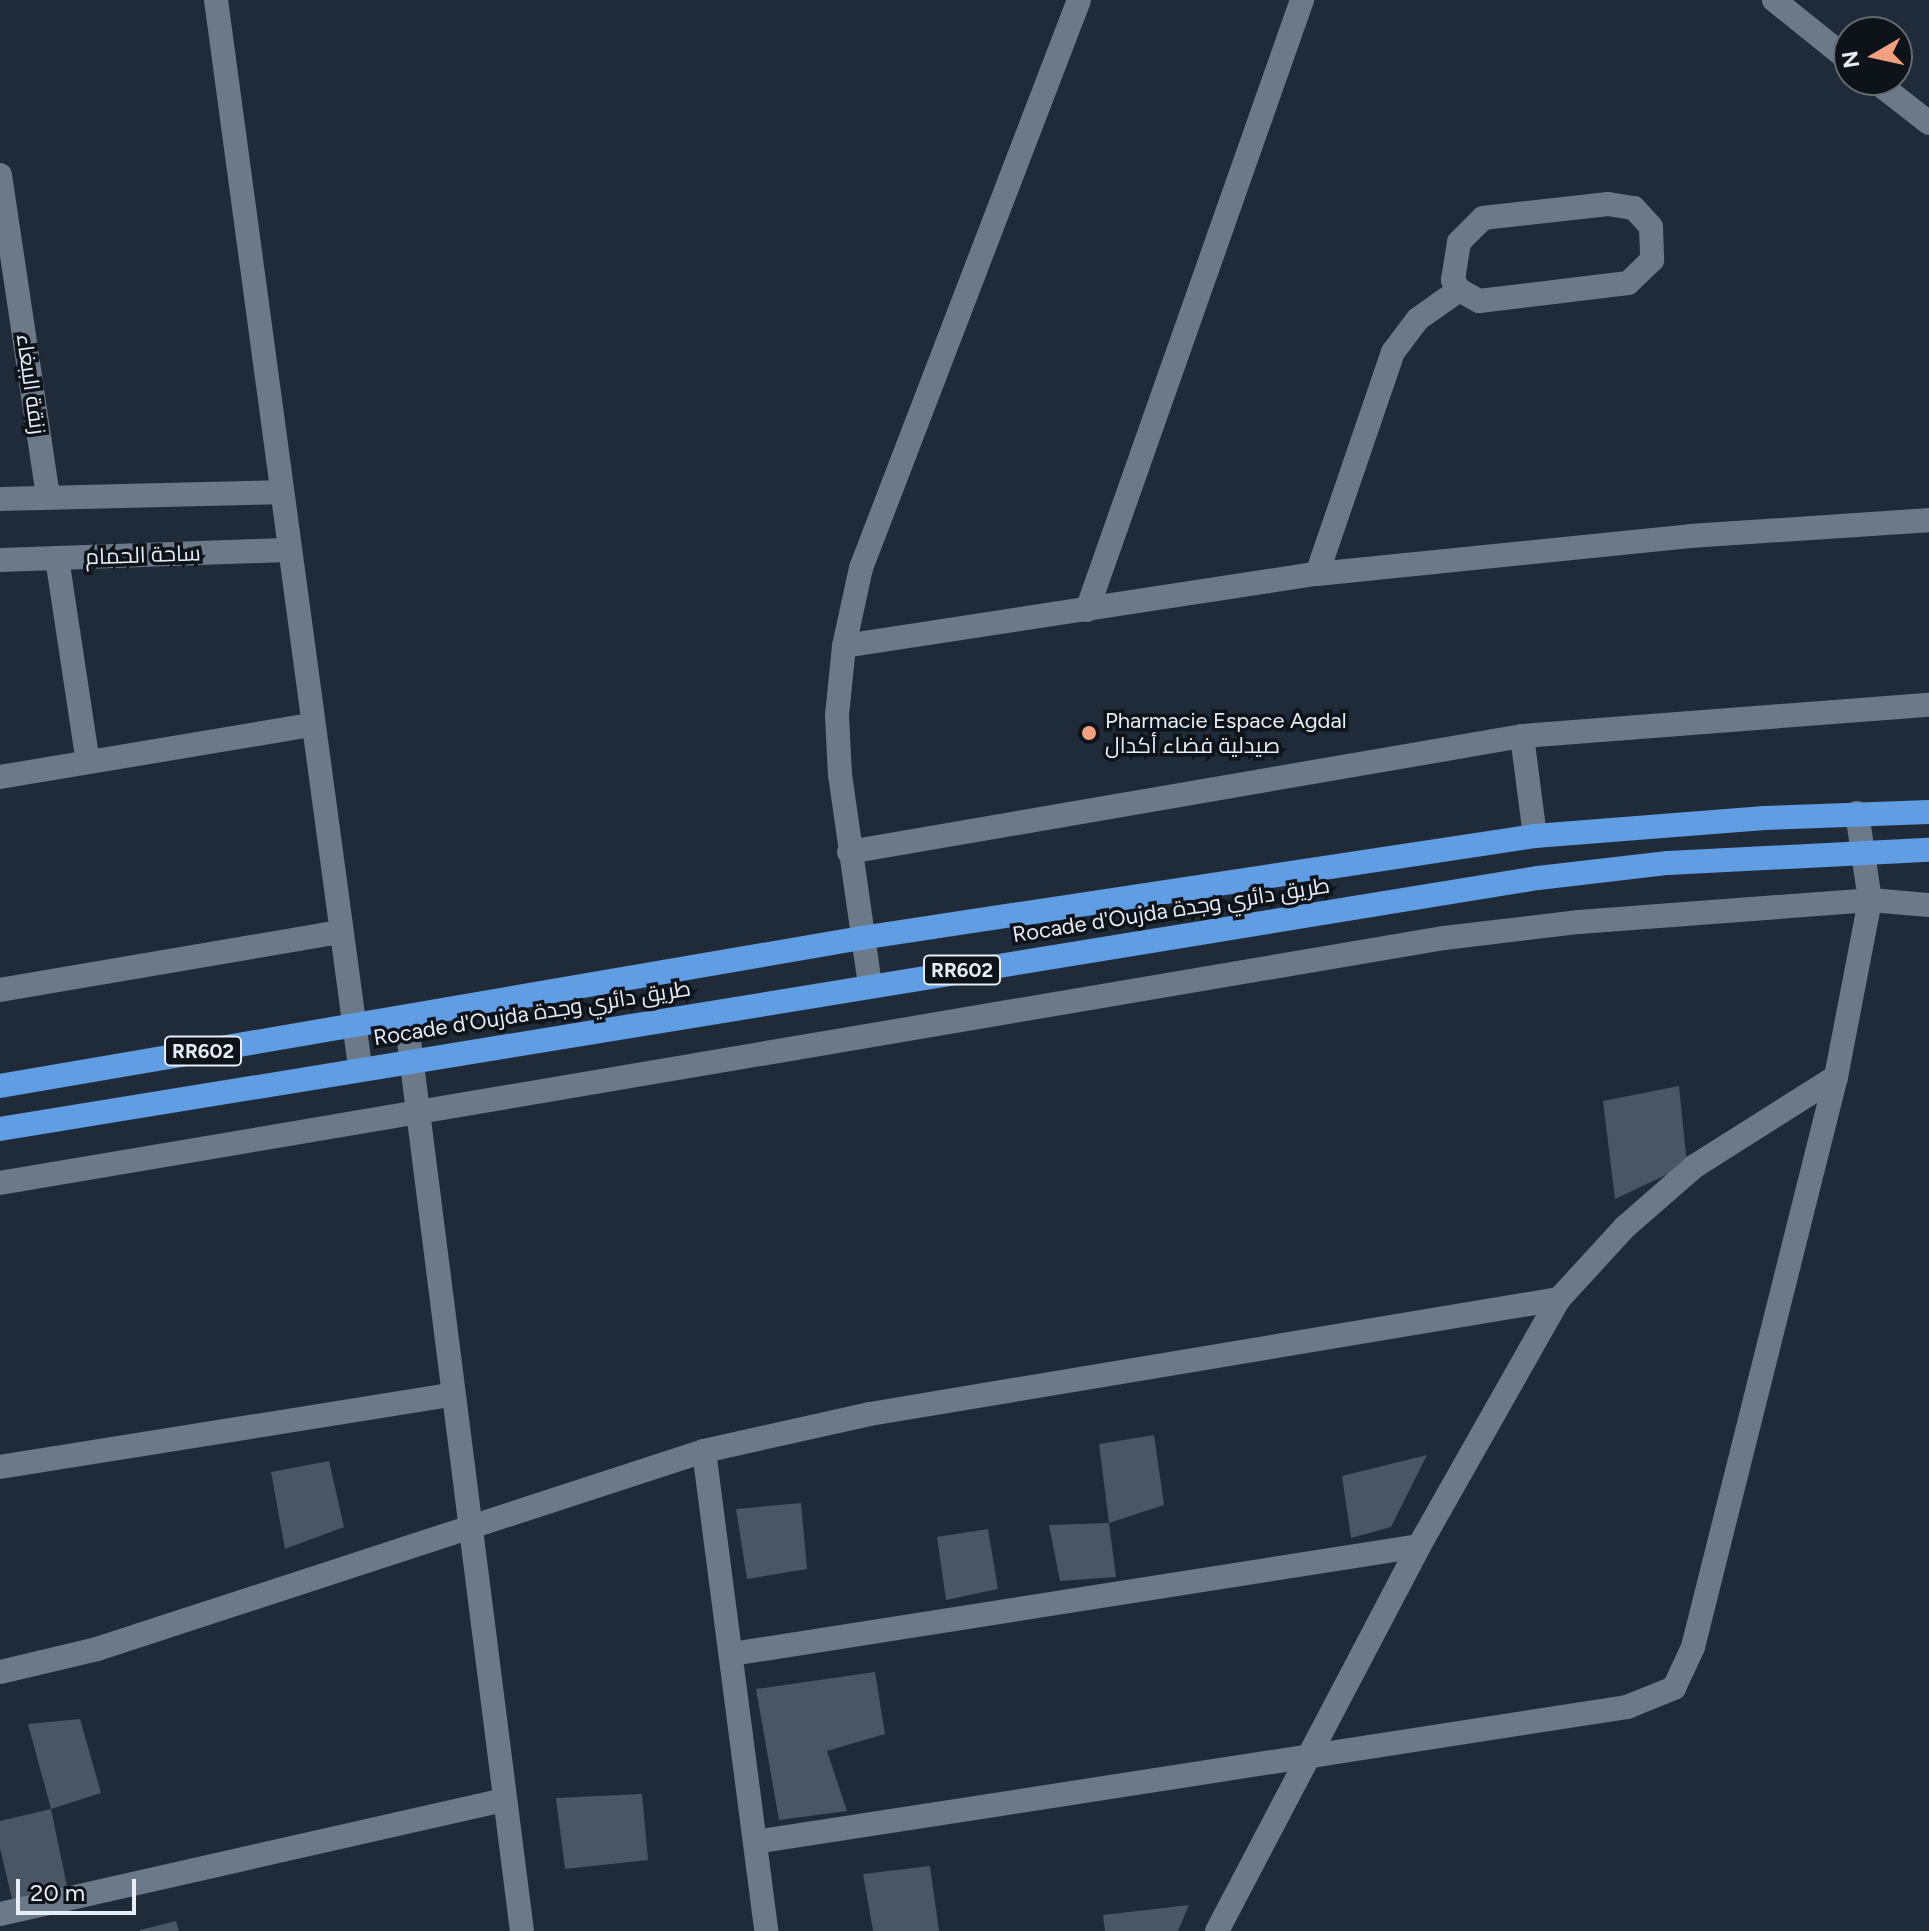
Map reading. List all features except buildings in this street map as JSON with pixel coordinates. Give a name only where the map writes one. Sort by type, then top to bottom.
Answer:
[{"type":"highway","name":"Rocade d'Oujda طريق دائري وجدة","points":[[0,1086],[861,938],[1535,836],[1857,813],[1929,812]]},
{"type":"highway","name":"Rocade d'Oujda طريق دائري وجدة","points":[[0,1129],[411,1058],[1538,878],[1668,863],[1929,850]]},
{"type":"street","points":[[216,0],[310,725],[360,1067]]},
{"type":"street","points":[[870,985],[849,852],[837,715],[844,646],[861,568],[1079,0]]},
{"type":"street","points":[[1087,610],[1302,0]]},
{"type":"street","points":[[1774,0],[1833,47]]},
{"type":"street","points":[[1894,96],[1929,123]]},
{"type":"street","name":"زنقة الببغاء","points":[[0,175],[48,497]]},
{"type":"street","points":[[1622,204],[1645,216],[1651,227],[1652,260],[1628,283],[1491,301],[1479,301],[1459,290],[1454,256],[1465,232],[1483,218],[1622,204]]},
{"type":"street","points":[[1317,574],[1393,352],[1418,319],[1459,290]]},
{"type":"street","points":[[0,499],[281,492]]},
{"type":"street","points":[[844,646],[1317,574],[1690,536],[1929,520]]},
{"type":"street","name":"ساحة الحمام","points":[[0,560],[287,550]]},
{"type":"street","points":[[57,558],[88,762]]},
{"type":"street","points":[[849,852],[1522,736],[1929,705]]},
{"type":"street","points":[[0,777],[310,725]]},
{"type":"street","points":[[1522,736],[1535,836]]},
{"type":"street","points":[[755,1842],[1627,1707],[1674,1688],[1693,1647],[1836,1077],[1870,900],[1857,813]]},
{"type":"street","points":[[0,1183],[1444,938],[1579,922],[1870,900],[1929,905]]},
{"type":"street","points":[[0,990],[340,932]]},
{"type":"street","points":[[406,1017],[450,1395],[522,1931]]},
{"type":"street","points":[[1217,1931],[1419,1546],[1559,1299],[1625,1227],[1695,1166],[1836,1077]]},
{"type":"street","points":[[0,1672],[97,1649],[467,1525],[704,1451],[870,1414],[1559,1299]]},
{"type":"street","points":[[0,1467],[450,1395]]},
{"type":"street","points":[[704,1451],[766,1931]]},
{"type":"street","points":[[732,1654],[1419,1546]]},
{"type":"street","points":[[0,1914],[504,1800]]},
{"type":"place","name":"Pharmacie Espace Agdal صيدلية فضاء أكدال","points":[[1089,733]]}]
